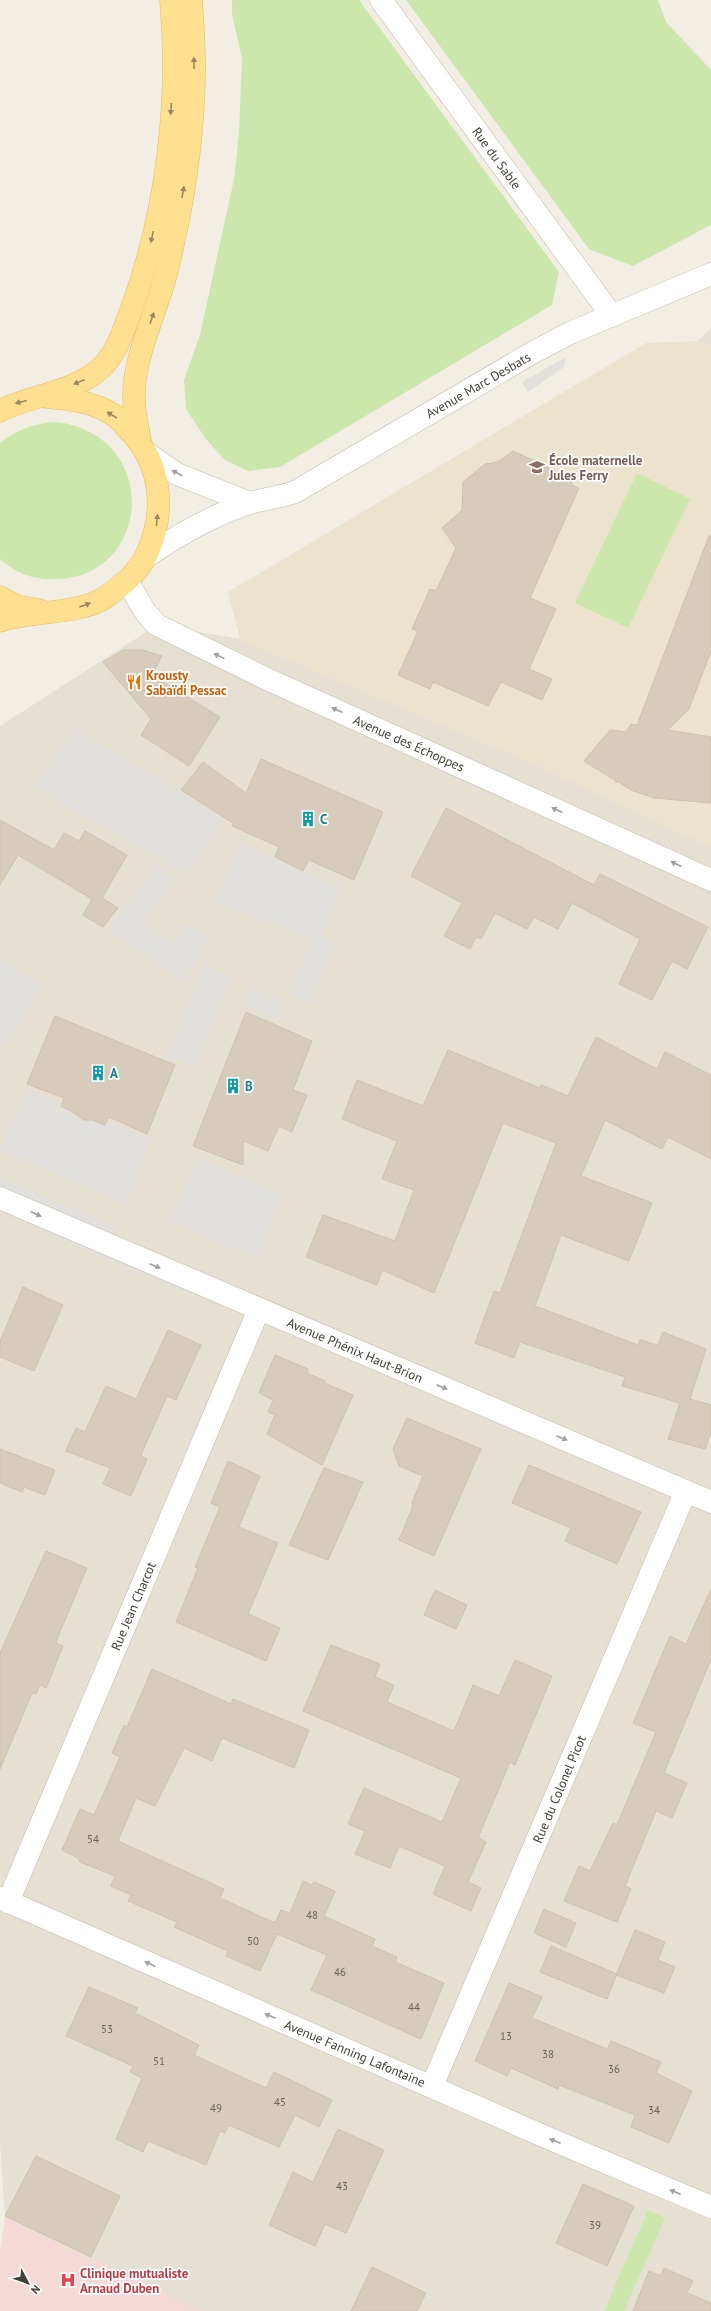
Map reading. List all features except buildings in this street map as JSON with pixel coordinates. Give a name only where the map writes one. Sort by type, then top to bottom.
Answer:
[{"type":"main road","points":[[0,411],[15,403],[44,396],[89,378],[104,364],[118,347],[137,294],[152,241],[163,186],[170,130],[174,74],[172,0]]},
{"type":"main road","points":[[0,621],[46,611],[76,609],[104,598],[127,581],[146,557],[158,524],[159,488],[144,448],[134,400],[140,355],[170,259],[184,188],[191,130],[194,73],[191,0]]},
{"type":"main road","points":[[44,396],[80,400],[114,415],[144,448]]},
{"type":"main road","points":[[0,597],[16,606],[46,611]]},
{"type":"street","name":"Rue du Sable","points":[[381,0],[612,316]]},
{"type":"street","name":"Avenue Marc Desbats","points":[[146,557],[177,536],[250,503],[295,492],[532,353],[570,333],[711,274]]},
{"type":"street","points":[[144,448],[177,474],[250,503]]},
{"type":"street","name":"Avenue des Échoppes","points":[[127,581],[146,613],[157,625],[267,679],[711,880]]},
{"type":"street","name":"Avenue Phénix Haut-Brion","points":[[0,1198],[711,1502]]},
{"type":"street","name":"Rue Jean Charcot","points":[[4,1900],[259,1310]]},
{"type":"street","name":"Rue du Colonel Picot","points":[[432,2086],[686,1491]]},
{"type":"street","name":"Avenue Fanning Lafontaine","points":[[4,1900],[711,2207]]},
{"type":"shaded area","points":[[711,328],[711,347],[698,341]]},
{"type":"shaded area","name":"École maternelle Jules Ferry","points":[[698,341],[711,347],[711,847],[535,764],[240,639],[228,592],[646,343]]},
{"type":"shaded area","points":[[566,357],[564,367],[528,392],[522,382]]},
{"type":"shaded area","points":[[157,625],[240,639],[535,764],[711,847],[711,2311],[199,2311],[5,2216],[0,2143],[0,726]]},
{"type":"shaded area","points":[[76,729],[223,817],[187,875],[34,787]]},
{"type":"shaded area","points":[[240,843],[341,887],[322,937],[335,943],[309,1004],[289,995],[313,939],[215,902]]},
{"type":"shaded area","points":[[157,865],[177,879],[142,922],[175,943],[185,924],[210,936],[184,982],[108,929]]},
{"type":"shaded area","points":[[0,958],[42,984],[5,1048],[0,1045]]},
{"type":"shaded area","points":[[205,965],[232,977],[194,1067],[168,1055]]},
{"type":"shaded area","points":[[252,988],[284,1000],[277,1019],[245,1006]]},
{"type":"shaded area","points":[[27,1091],[151,1140],[126,1204],[0,1150]]},
{"type":"shaded area","points":[[198,1158],[282,1195],[257,1259],[170,1221]]},
{"type":"shaded area","points":[[0,1177],[115,1226],[112,1235],[0,1189]]},
{"type":"shaded area","points":[[46,1223],[196,1287],[190,1295],[42,1231]]},
{"type":"shaded area","name":"Clinique mutualiste Arnaud Duben","points":[[5,2216],[199,2311],[0,2311],[0,2251]]},
{"type":"green space","points":[[232,0],[359,0],[559,272],[552,305],[280,467],[248,471],[225,460],[205,438],[186,409],[184,380],[200,335],[234,179],[239,133],[242,59],[232,14]]},
{"type":"green space","points":[[406,0],[658,0],[666,22],[711,70],[711,225],[633,266],[589,249]]},
{"type":"green space","points":[[57,422],[91,433],[115,452],[128,477],[132,504],[126,531],[112,555],[90,572],[59,579],[43,579],[35,578],[13,569],[0,559],[0,443],[20,430],[34,425]]},
{"type":"green space","points":[[637,473],[690,499],[628,628],[575,603]]},
{"type":"green space","points":[[648,2210],[665,2218],[624,2311],[604,2311]]},
{"type":"place","name":"École maternelle Jules Ferry","points":[[537,467]]},
{"type":"place","name":"Krousty Sabaïdi Pessac","points":[[134,682]]},
{"type":"place","name":"C","points":[[308,819]]},
{"type":"place","name":"A","points":[[98,1073]]},
{"type":"place","name":"B","points":[[233,1086]]},
{"type":"place","name":"Clinique mutualiste Arnaud Duben","points":[[68,2280]]}]
